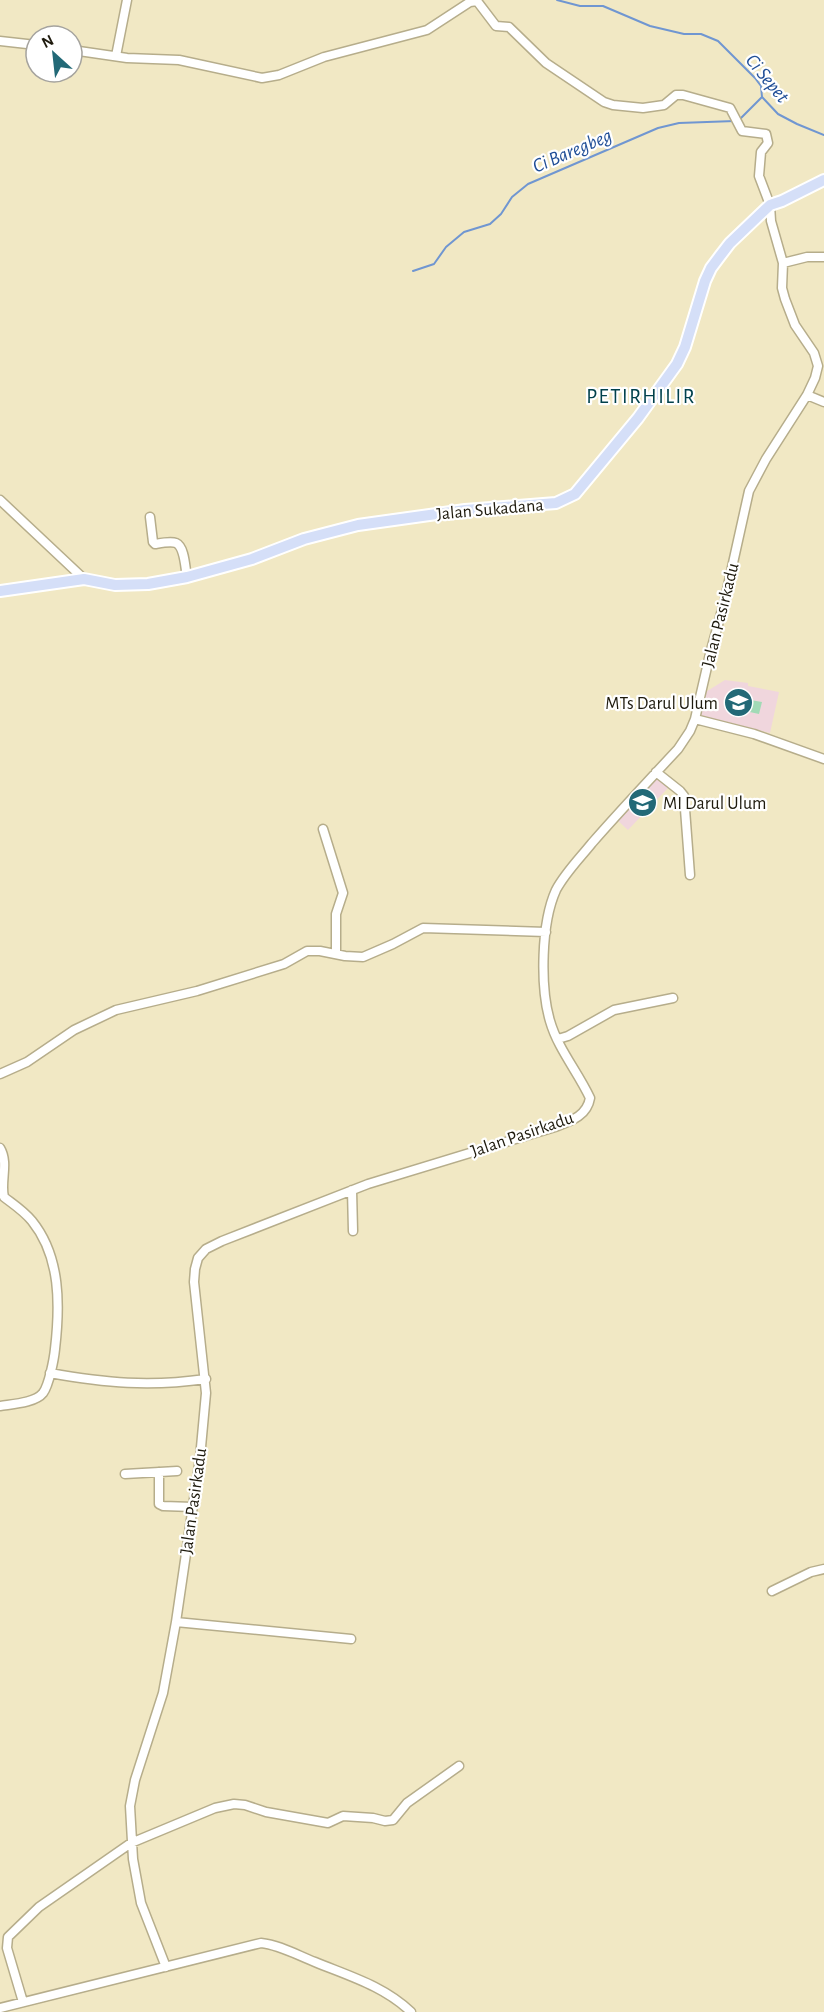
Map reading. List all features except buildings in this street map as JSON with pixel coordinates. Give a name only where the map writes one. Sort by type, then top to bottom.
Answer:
[{"type":"main road","name":"Jalan Sukadana","points":[[0,591],[84,579],[115,585],[148,584],[187,577],[252,559],[304,539],[358,525],[465,510],[556,503],[575,494],[638,418],[677,364],[685,347],[705,281],[711,268],[730,243],[770,205],[824,180]]},
{"type":"street","points":[[84,52],[116,56],[127,0]]},
{"type":"street","name":"Jalan Pasirkadu","points":[[116,56],[179,60],[262,78],[279,75],[324,57],[427,30],[474,0],[479,3],[496,26],[509,27],[546,63],[604,102],[621,107],[643,108],[664,105],[680,94],[730,108],[744,132],[763,133],[768,138],[768,143],[761,152],[759,176],[770,205],[771,221],[783,263],[782,288],[795,325],[814,353],[818,366],[807,395],[761,467],[749,491],[726,599],[695,719],[684,742],[607,826],[563,880],[554,896],[546,932],[544,973],[546,1005],[550,1023],[590,1098],[583,1114],[555,1127],[352,1190],[222,1240],[206,1249],[198,1258],[194,1282],[206,1379],[200,1458],[163,1693],[135,1780],[130,1806],[131,1843],[141,1903],[166,1967]]},
{"type":"street","points":[[0,41],[24,44]]},
{"type":"street","points":[[783,263],[807,257],[824,257]]},
{"type":"street","points":[[807,395],[824,402]]},
{"type":"street","points":[[0,500],[84,579]]},
{"type":"street","points":[[150,517],[153,542],[178,545],[182,551],[187,577]]},
{"type":"street","points":[[695,719],[754,734],[824,759]]},
{"type":"street","points":[[656,772],[684,796],[690,875]]},
{"type":"street","points":[[323,830],[343,892],[336,914],[336,954]]},
{"type":"street","points":[[0,1074],[27,1062],[95,1018],[116,1010],[197,991],[255,974],[284,964],[307,951],[363,957],[423,928],[546,932]]},
{"type":"street","points":[[558,1039],[568,1036],[614,1010],[673,998]]},
{"type":"street","points":[[0,1148],[4,1161],[1,1192],[32,1221],[49,1252],[59,1299],[55,1353],[44,1392],[38,1397],[0,1406]]},
{"type":"street","points":[[352,1190],[353,1231]]},
{"type":"street","points":[[50,1373],[106,1383],[129,1384],[206,1379]]},
{"type":"street","points":[[125,1474],[177,1471]]},
{"type":"street","points":[[159,1472],[159,1504],[193,1507]]},
{"type":"street","points":[[772,1591],[811,1572],[824,1569]]},
{"type":"street","points":[[176,1622],[351,1639]]},
{"type":"street","points":[[23,2002],[7,1948],[8,1937],[39,1907],[131,1843],[215,1808],[234,1804],[328,1823],[343,1816],[390,1820],[398,1817],[407,1803],[459,1766]]},
{"type":"street","points":[[0,2008],[261,1943],[271,1944],[363,1980],[390,1995],[411,2012]]},
{"type":"shaded area","name":"MTs Darul Ulum","points":[[725,680],[748,683],[748,686],[779,692],[770,733],[700,716],[704,693]]},
{"type":"shaded area","name":"MI Darul Ulum","points":[[656,777],[668,788],[628,830],[616,819]]},
{"type":"green space","points":[[739,698],[762,702],[759,714],[736,709]]},
{"type":"waterway","name":"Ci Sepet","points":[[557,0],[580,6],[603,6],[650,26],[684,34],[701,34],[718,41],[755,78],[761,86],[762,97],[778,114],[824,135]]},
{"type":"waterway","name":"Ci Baregbeg","points":[[740,119],[762,97]]},
{"type":"waterway","name":"Ci Baregbeg","points":[[413,271],[434,264],[446,247],[464,232],[490,224],[501,214],[512,197],[528,184],[658,128],[679,123],[735,121]]},
{"type":"place","name":"MTs Darul Ulum","points":[[739,703]]},
{"type":"place","name":"MI Darul Ulum","points":[[642,803]]},
{"type":"district","name":"PETIRHILIR","points":[[641,396]]}]
